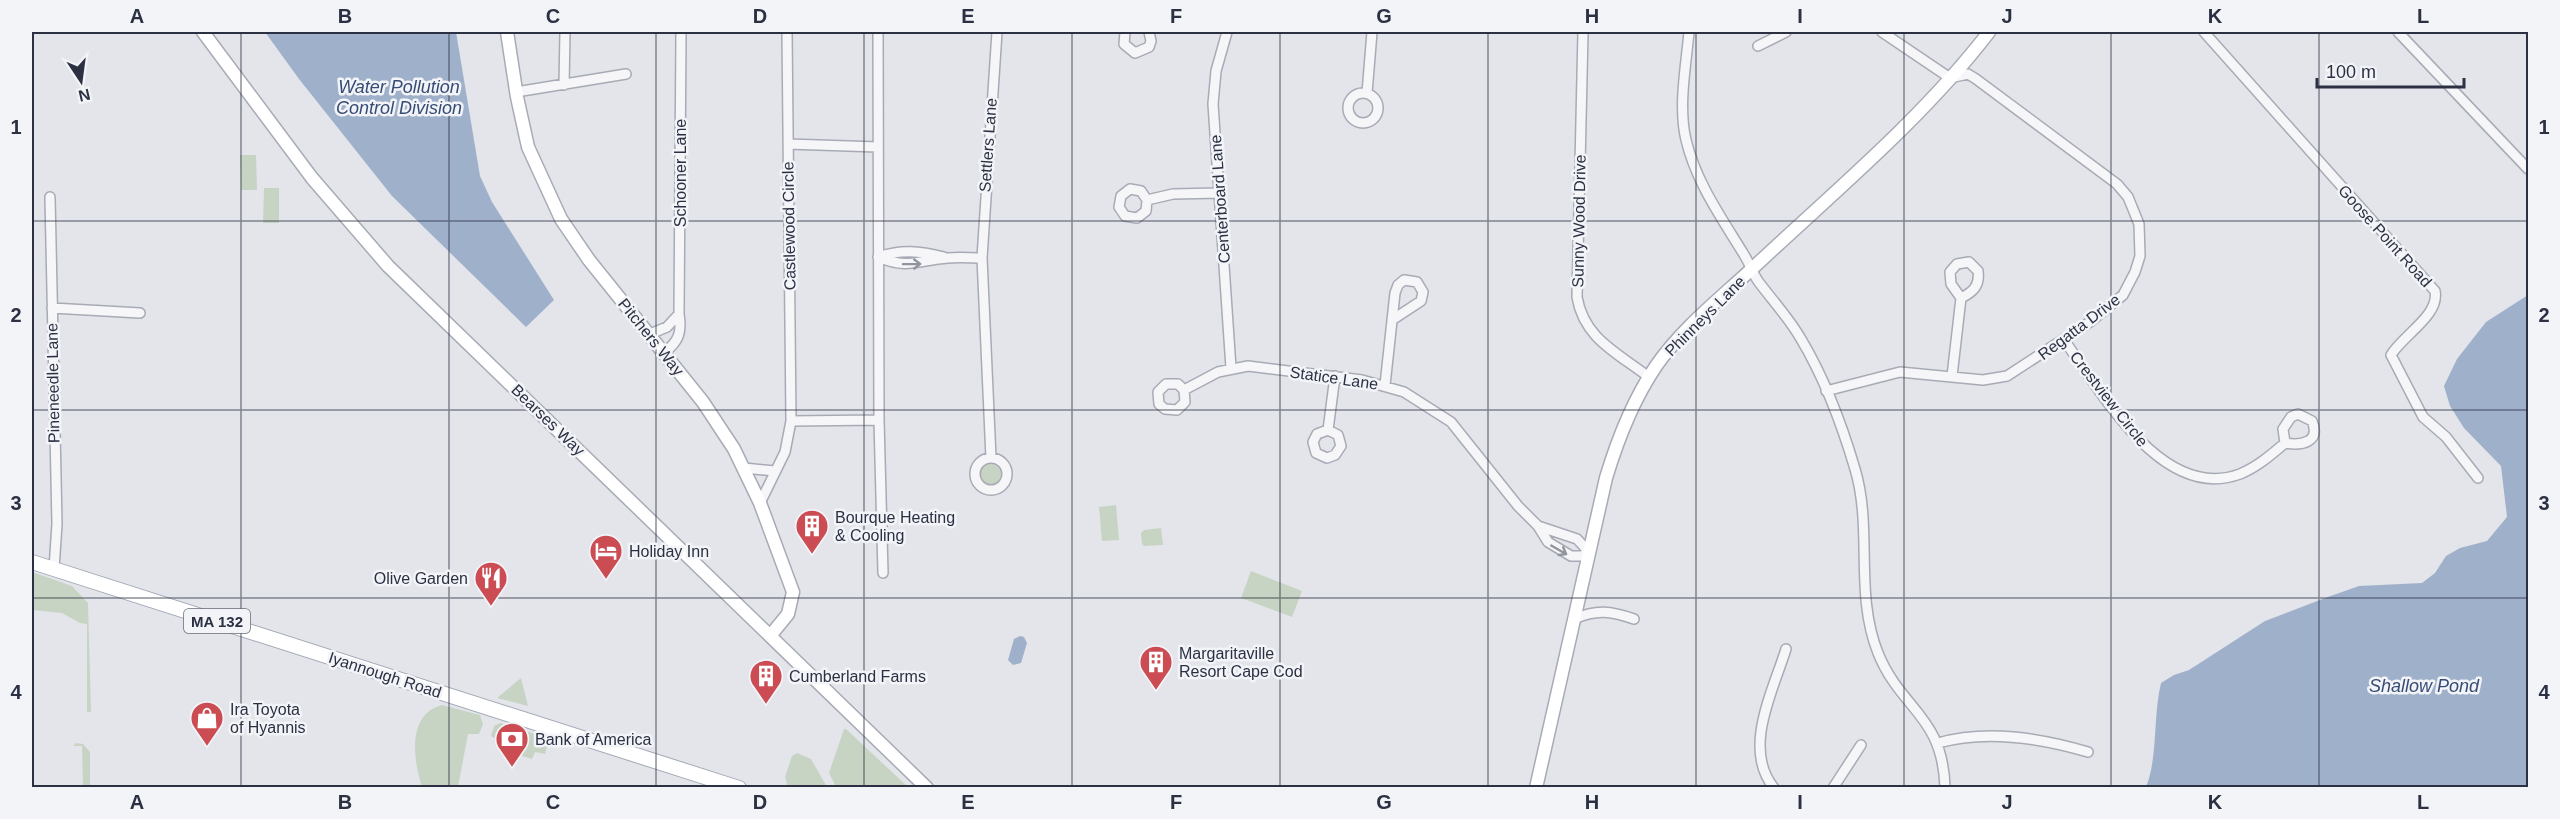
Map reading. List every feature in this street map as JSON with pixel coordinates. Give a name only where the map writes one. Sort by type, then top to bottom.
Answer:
[{"type":"main road","name":"Bearses Way","points":[[203,32],[299,162],[375,252],[926,786]]},
{"type":"main road","name":"Pitchers Way","points":[[507,32],[516,92],[528,147],[561,219],[589,260],[665,352],[721,429],[744,468],[760,503],[793,592],[788,614],[770,636]]},
{"type":"main road","name":"Phinneys Lane","points":[[1536,788],[1589,552],[1617,442],[1650,378],[1691,325],[1885,144],[1950,78],[1989,32]]},
{"type":"main road","name":"Iyannough Road","points":[[32,562],[739,788]]},
{"type":"street","points":[[564,85],[565,32]]},
{"type":"street","name":"Schooner Lane","points":[[665,352],[679,338],[681,331],[679,314],[681,32]]},
{"type":"street","name":"Castlewood Circle","points":[[760,503],[789,442],[791,421],[787,32]]},
{"type":"street","points":[[878,32],[879,420],[883,573]]},
{"type":"street","name":"Settlers Lane","points":[[991,458],[982,258],[997,32]]},
{"type":"street","points":[[1125,32],[1124,44],[1135,53],[1149,47],[1151,41],[1149,32]]},
{"type":"street","name":"Centerboard Lane","points":[[1227,32],[1213,86],[1231,368]]},
{"type":"street","points":[[1366,93],[1372,32]]},
{"type":"street","name":"Sunny Wood Drive","points":[[1583,32],[1577,297],[1579,309],[1590,331],[1650,378]]},
{"type":"street","points":[[1689,32],[1683,109],[1686,140],[1699,179],[1750,270],[1800,338],[1826,391],[1859,483],[1865,593],[1876,647],[1889,674],[1929,726],[1938,743],[1943,762],[1945,788]]},
{"type":"street","points":[[1758,46],[1786,32]]},
{"type":"street","points":[[1882,32],[1950,78]]},
{"type":"street","name":"Goose Point Road","points":[[2204,32],[2435,291],[2432,311],[2402,338],[2391,355],[2423,417],[2446,437],[2478,478]]},
{"type":"street","points":[[2398,32],[2529,169]]},
{"type":"street","points":[[516,92],[626,74]]},
{"type":"street","name":"Regatta Drive","points":[[1826,391],[1900,372],[1983,380],[2007,376],[2064,340],[2115,303],[2129,285],[2140,256],[2141,238],[2134,211],[2117,184],[2098,167],[1976,79],[1968,74],[1950,78]]},
{"type":"street","points":[[788,144],[878,147]]},
{"type":"street","points":[[1148,200],[1173,194],[1219,193]]},
{"type":"street","name":"Pineneedle Lane","points":[[50,197],[57,524],[54,569]]},
{"type":"street","points":[[878,257],[895,251],[920,251],[946,258],[982,258]]},
{"type":"street","points":[[1385,385],[1392,320],[1398,285],[1407,280],[1418,282],[1423,292],[1421,301],[1392,320]]},
{"type":"street","points":[[1952,376],[1961,298]]},
{"type":"street","points":[[52,308],[140,313]]},
{"type":"street","points":[[650,334],[667,327],[679,314]]},
{"type":"street","name":"Crestview Circle","points":[[2064,340],[2149,451],[2174,468],[2205,477],[2230,477],[2255,467],[2285,443]]},
{"type":"street","name":"Statice Lane","points":[[1184,390],[1218,372],[1231,368],[1256,367],[1335,376],[1385,385],[1420,400],[1451,422],[1507,492],[1538,526],[1548,542],[1566,554],[1582,556],[1589,552],[1577,539],[1538,526]]},
{"type":"street","points":[[1328,430],[1335,376]]},
{"type":"street","points":[[791,421],[879,420]]},
{"type":"street","points":[[744,468],[775,471]]},
{"type":"street","points":[[1574,619],[1592,611],[1618,614],[1634,620]]},
{"type":"street","points":[[1774,788],[1763,772],[1758,751],[1760,735],[1786,649]]},
{"type":"street","points":[[1938,743],[1961,737],[2009,737],[2053,742],[2088,752]]},
{"type":"street","points":[[1833,788],[1860,745]]},
{"type":"green space","points":[[240,155],[256,155],[257,190],[241,190]]},
{"type":"green space","points":[[264,188],[279,188],[279,223],[263,223]]},
{"type":"green space","points":[[990,464],[998,467],[1001,475],[998,483],[990,486],[982,483],[979,475],[982,467]]},
{"type":"green space","points":[[1116,505],[1119,540],[1102,541],[1099,507]]},
{"type":"green space","points":[[1161,528],[1163,545],[1144,546],[1142,544],[1141,533],[1144,530]]},
{"type":"green space","points":[[1251,571],[1302,591],[1292,617],[1241,598]]},
{"type":"green space","points":[[32,572],[72,586],[88,603],[91,712],[87,712],[87,624],[80,623],[62,613],[32,610]]},
{"type":"green space","points":[[521,678],[528,706],[497,698]]},
{"type":"green space","points":[[442,705],[480,715],[483,724],[479,734],[468,734],[458,787],[422,787],[415,751],[418,728],[423,718],[431,710]]},
{"type":"green space","points":[[500,723],[545,737],[548,743],[545,754],[535,752],[532,759],[499,749],[502,742],[491,736],[494,726]]},
{"type":"green space","points":[[844,729],[908,787],[836,787],[829,773]]},
{"type":"green space","points":[[76,743],[83,744],[90,752],[90,787],[83,787],[82,746],[73,746]]},
{"type":"green space","points":[[797,753],[811,759],[827,787],[788,787],[785,777],[792,756]]},
{"type":"water","name":"Water Pollution Control Division","points":[[265,32],[456,32],[480,176],[492,202],[554,300],[526,327],[392,196],[299,79]]},
{"type":"water","name":"Shallow Pond","points":[[2528,295],[2528,787],[2146,787],[2154,750],[2161,683],[2189,670],[2265,621],[2325,598],[2359,586],[2422,583],[2435,573],[2446,556],[2460,548],[2487,541],[2507,517],[2501,466],[2464,428],[2450,406],[2444,386],[2457,359],[2486,322]]},
{"type":"water","points":[[1024,637],[1027,643],[1021,663],[1013,665],[1008,660],[1014,639]]},
{"type":"place","name":"Bourque Heating & Cooling","points":[[812,555]]},
{"type":"place","name":"Holiday Inn","points":[[606,580]]},
{"type":"place","name":"Olive Garden","points":[[491,607]]},
{"type":"place","name":"Margaritaville Resort Cape Cod","points":[[1156,691]]},
{"type":"place","name":"Cumberland Farms","points":[[766,705]]},
{"type":"place","name":"Ira Toyota of Hyannis","points":[[207,747]]},
{"type":"place","name":"Bank of America","points":[[512,768]]}]
